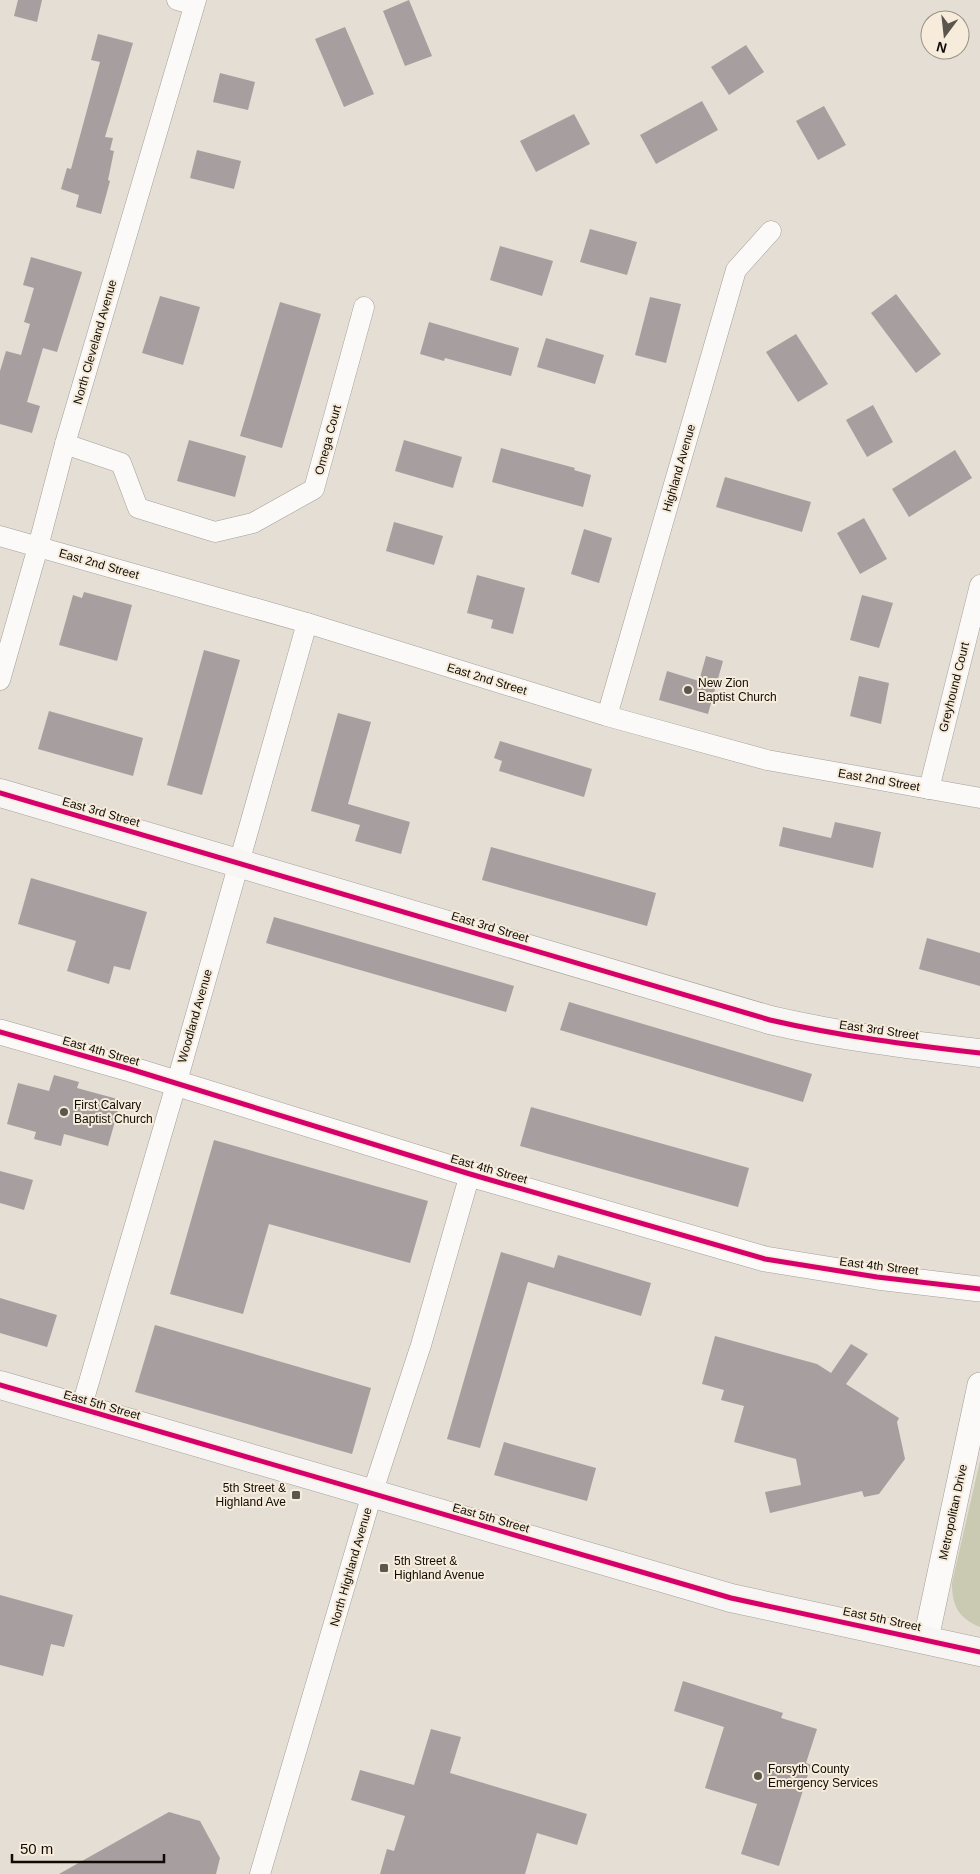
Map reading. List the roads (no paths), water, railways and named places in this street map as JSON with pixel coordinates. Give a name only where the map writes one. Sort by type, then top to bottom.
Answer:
[{"type":"main road","name":"East 3rd Street","points":[[0,793],[770,1020],[822,1032],[980,1053]]},
{"type":"main road","name":"East 5th Street","points":[[0,1385],[731,1598],[980,1652]]},
{"type":"street","name":"North Cleveland Avenue","points":[[0,680],[189,2]]},
{"type":"street","name":"Highland Avenue","points":[[607,716],[736,270],[771,231]]},
{"type":"street","name":"Omega Court","points":[[65,444],[121,463],[138,508],[215,532],[253,523],[314,489],[364,307]]},
{"type":"street","name":"East 2nd Street","points":[[0,536],[307,623],[607,716],[767,760],[980,798]]},
{"type":"street","name":"Greyhound Court","points":[[928,789],[980,585]]},
{"type":"street","name":"Woodland Avenue","points":[[81,1409],[307,623]]},
{"type":"street","name":"East 4th Street","points":[[0,1032],[470,1174],[765,1259],[877,1277],[980,1289]]},
{"type":"street","name":"North Highland Avenue","points":[[260,1874],[372,1494],[421,1345],[470,1174]]},
{"type":"street","name":"Metropolitan Drive","points":[[926,1639],[980,1385]]},
{"type":"place","name":"New Zion Baptist Church","points":[[688,690]]},
{"type":"place","name":"First Calvary Baptist Church","points":[[64,1112]]},
{"type":"place","name":"5th Street & Highland Ave","points":[[296,1495]]},
{"type":"place","name":"5th Street & Highland Avenue","points":[[384,1568]]},
{"type":"place","name":"Forsyth County Emergency Services","points":[[758,1776]]}]
